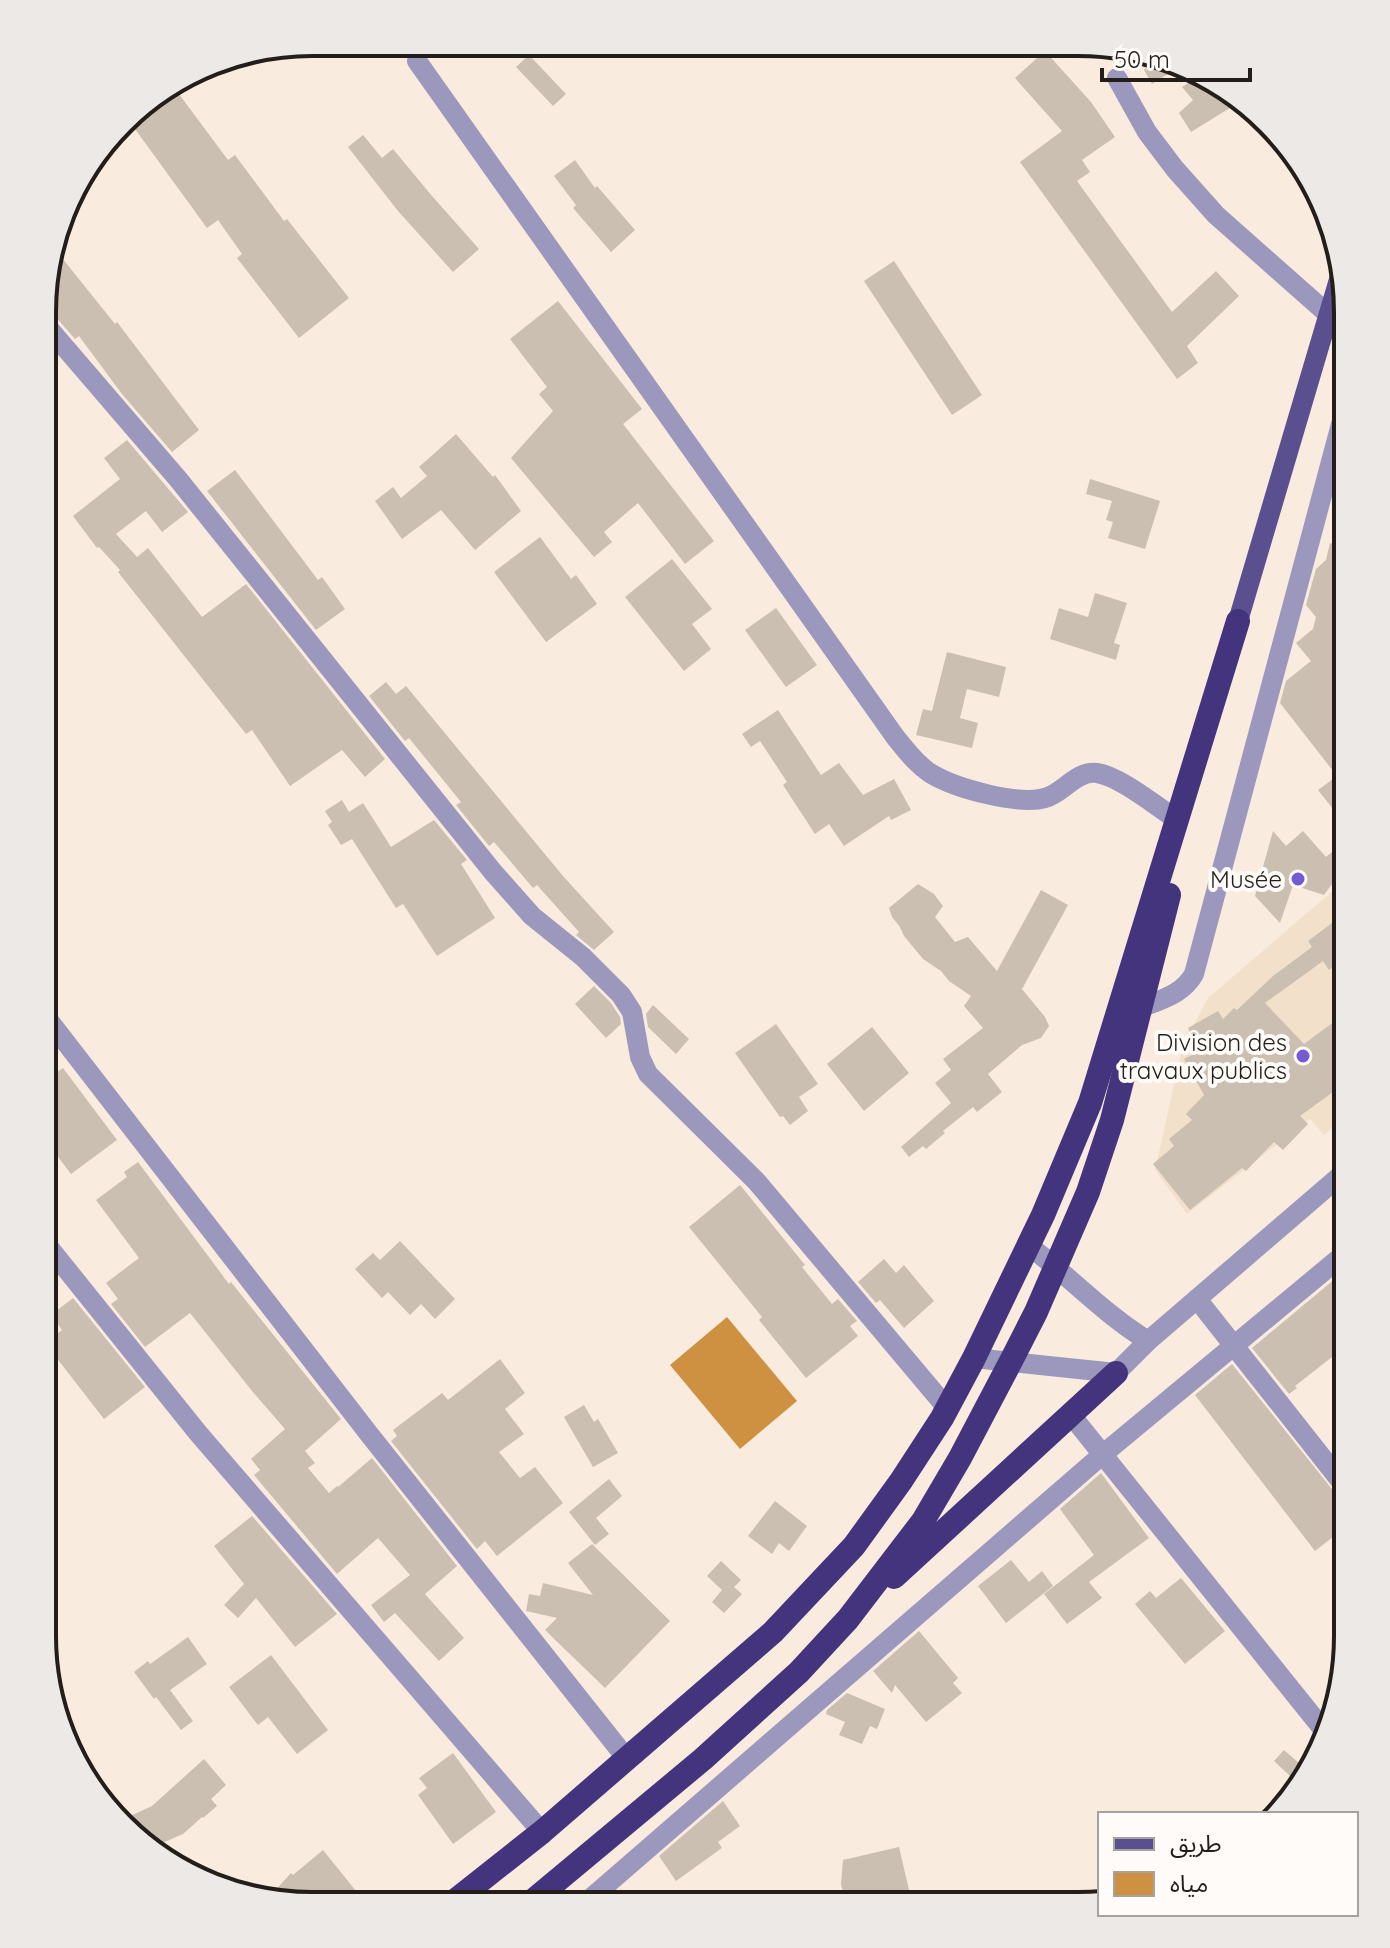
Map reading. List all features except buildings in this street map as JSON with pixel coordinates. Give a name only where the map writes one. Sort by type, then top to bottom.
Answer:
[{"type":"highway","points":[[466,1892],[542,1832],[773,1632],[854,1546],[901,1481],[947,1408],[1043,1215],[1090,1103],[1238,621]]},
{"type":"highway","points":[[848,1619],[923,1521],[960,1458],[1036,1312],[1088,1192],[1112,1120],[1238,621]]},
{"type":"highway","points":[[543,1892],[703,1759],[799,1672],[848,1619],[1116,1373]]},
{"type":"main road","points":[[1238,621],[1333,300]]},
{"type":"street","points":[[417,61],[914,760],[955,785],[1003,798],[1037,800],[1050,797],[1078,777],[1097,773],[1112,778],[1176,819]]},
{"type":"street","points":[[1117,78],[1147,132],[1216,215],[1329,315]]},
{"type":"street","points":[[56,337],[178,479],[493,872],[532,916],[583,957],[621,995],[632,1012],[640,1057],[648,1074],[757,1182],[947,1408]]},
{"type":"street","points":[[1141,1008],[1181,991],[1194,974],[1334,451]]},
{"type":"street","points":[[56,1029],[369,1434],[627,1759]]},
{"type":"street","points":[[974,1358],[1116,1373],[1148,1341],[1333,1182]]},
{"type":"street","points":[[1028,1245],[1103,1309],[1148,1341]]},
{"type":"street","points":[[56,1256],[198,1433],[542,1832]]},
{"type":"street","points":[[598,1892],[1102,1455],[1333,1263]]},
{"type":"street","points":[[1197,1299],[1333,1472]]},
{"type":"street","points":[[1071,1415],[1318,1723]]},
{"type":"shaded area","points":[[1334,890],[1333,1127],[1324,1135],[1310,1119],[1187,1214],[1155,1170],[1183,1045],[1208,998]]},
{"type":"water","points":[[727,1317],[797,1401],[740,1449],[670,1365]]},
{"type":"place","name":"Musée","points":[[1298,879]]},
{"type":"place","name":"Division des travaux publics","points":[[1303,1056]]}]
